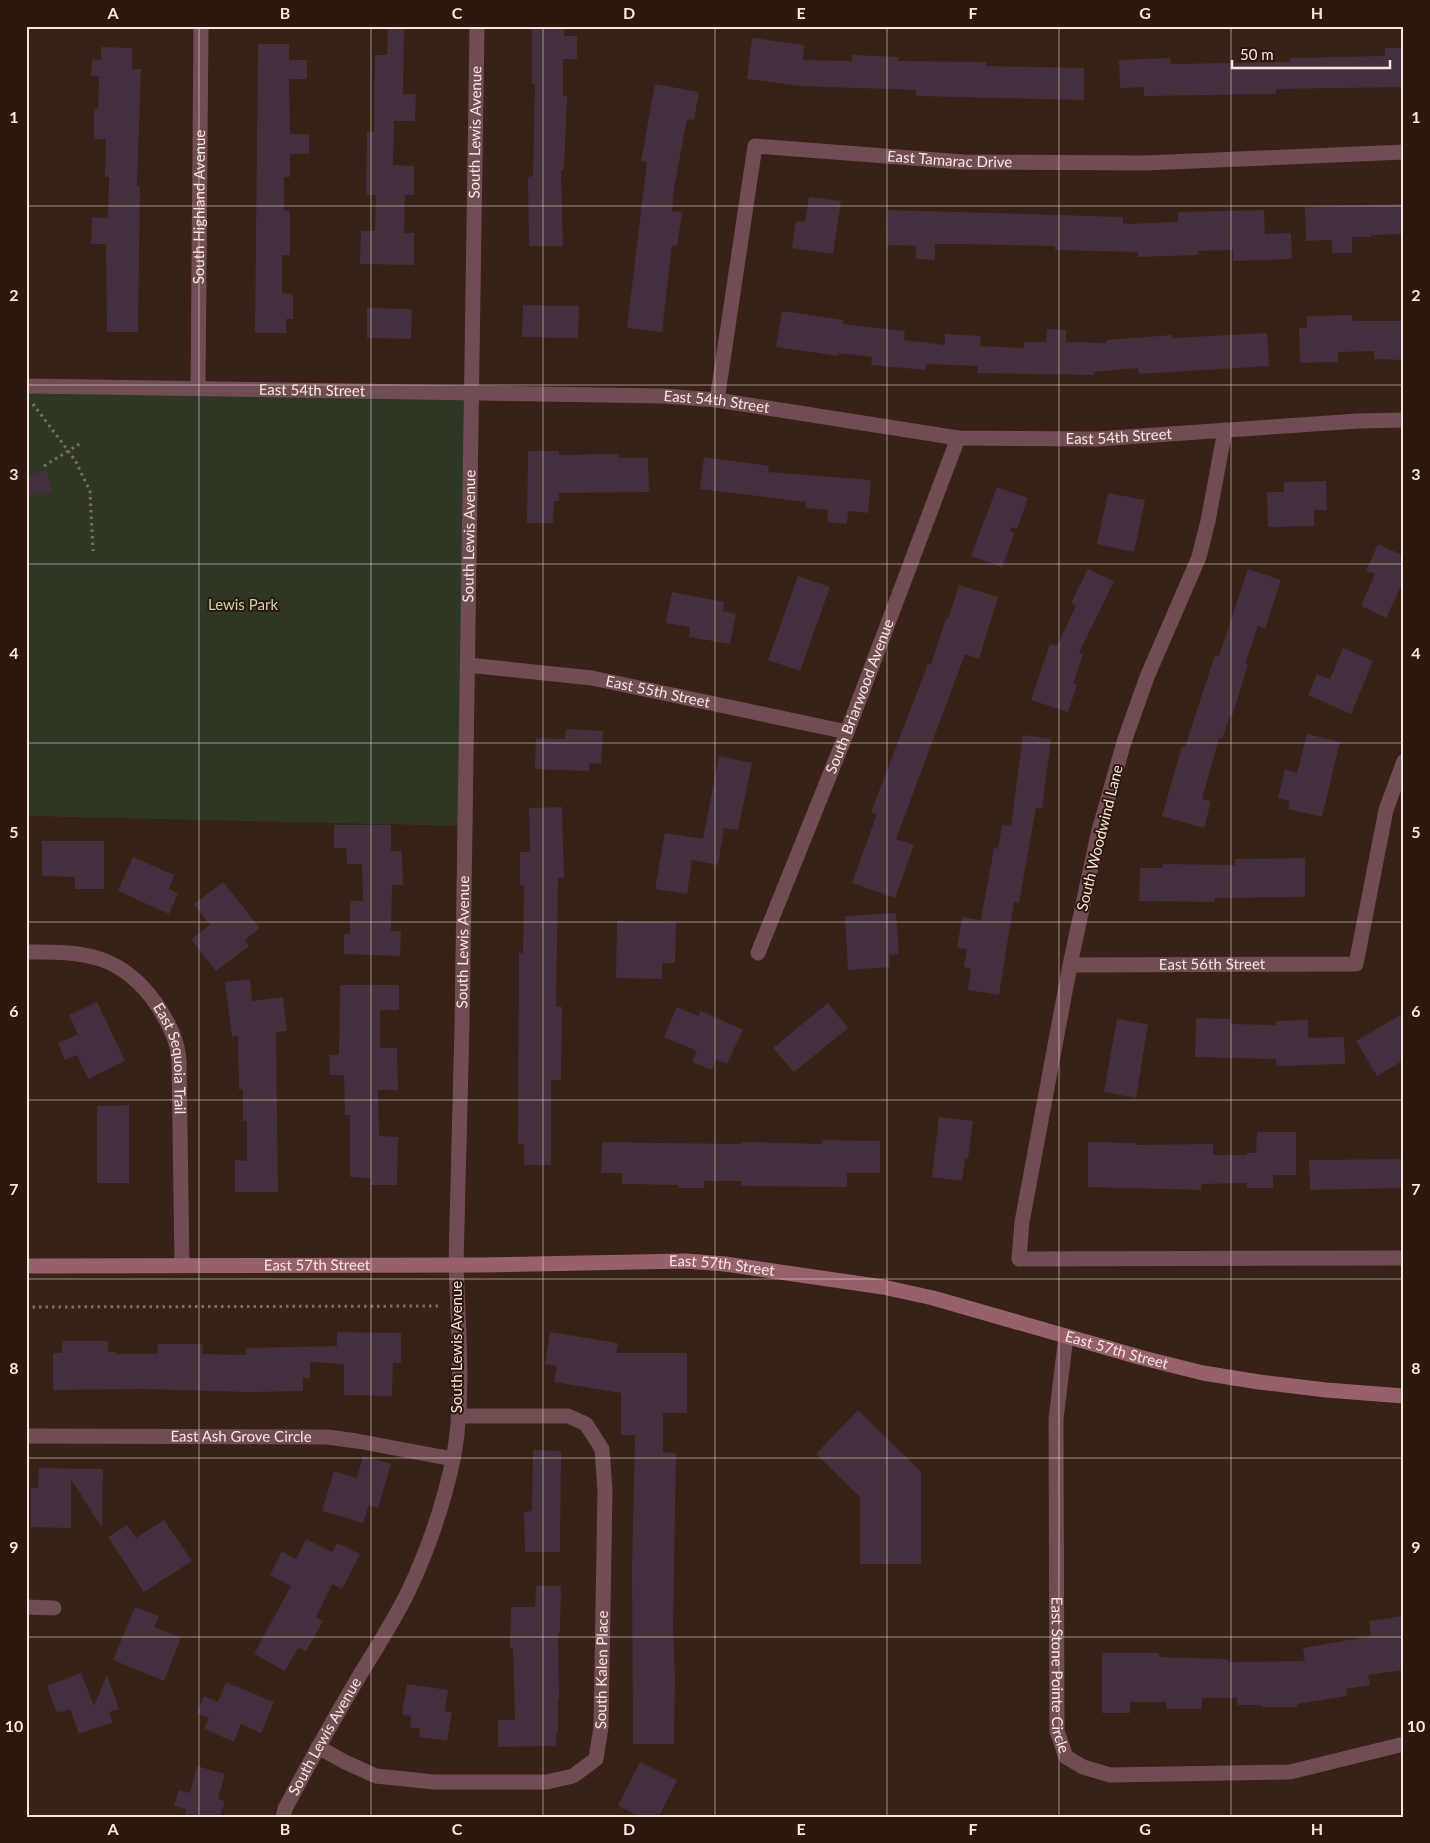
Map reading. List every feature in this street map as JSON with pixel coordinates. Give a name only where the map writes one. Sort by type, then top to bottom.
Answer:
[{"type":"main road","name":"East 57th Street","points":[[26,1266],[686,1262],[725,1264],[883,1287],[933,1298],[1139,1357],[1203,1373],[1326,1390],[1404,1396]]},
{"type":"street","name":"South Highland Avenue","points":[[198,388],[201,26]]},
{"type":"street","name":"South Lewis Avenue","points":[[283,1817],[285,1809],[318,1746],[407,1594],[428,1545],[438,1514],[453,1459],[458,1416],[456,1264],[462,1025],[477,26]]},
{"type":"street","name":"East Tamarac Drive","points":[[717,400],[755,146],[963,162],[1146,163],[1404,152]]},
{"type":"street","name":"East 54th Street","points":[[26,386],[664,396],[717,400],[958,438],[1097,439],[1358,421],[1404,420]]},
{"type":"street","name":"South Woodwind Lane","points":[[1224,430],[1208,522],[1199,557],[1147,677],[1124,742],[1098,834],[1070,965],[1022,1222],[1019,1259],[1404,1258]]},
{"type":"street","name":"South Briarwood Avenue","points":[[758,953],[846,732],[958,438]]},
{"type":"street","name":"East 55th Street","points":[[468,665],[592,678],[846,732]]},
{"type":"street","name":"East 56th Street","points":[[1070,965],[1356,964],[1386,810],[1404,761]]},
{"type":"street","name":"East Sequoia Trail","points":[[26,952],[64,952],[95,957],[116,966],[132,975],[145,988],[165,1017],[178,1047],[180,1061],[182,1265]]},
{"type":"street","name":"East Stone Pointe Circle","points":[[1066,1336],[1056,1419],[1057,1731],[1066,1757],[1083,1768],[1110,1775],[1290,1772],[1404,1744]]},
{"type":"street","name":"South Kalen Place","points":[[318,1746],[345,1762],[376,1776],[434,1782],[546,1782],[573,1776],[596,1760],[601,1727],[605,1490],[602,1449],[586,1424],[568,1416],[458,1416]]},
{"type":"street","name":"East Ash Grove Circle","points":[[26,1436],[327,1437],[453,1459]]},
{"type":"street","points":[[26,1607],[54,1608]]},
{"type":"path","points":[[32,403],[75,460],[90,491],[93,552]]},
{"type":"path","points":[[44,466],[82,443]]},
{"type":"path","points":[[26,1307],[457,1306]]},
{"type":"green space","name":"Lewis Park","points":[[26,386],[472,394],[466,826],[26,816]]},
{"type":"building","points":[[388,26],[404,26],[403,94],[416,94],[415,121],[394,121],[393,165],[414,166],[414,195],[405,195],[404,233],[414,233],[414,265],[360,264],[361,231],[375,231],[376,195],[366,195],[367,132],[374,132],[375,55],[387,55]]},
{"type":"building","points":[[532,26],[564,26],[564,36],[577,36],[577,59],[563,59],[563,96],[567,96],[564,170],[561,170],[563,246],[529,246],[528,177],[533,176],[535,84],[532,84]]},
{"type":"building","points":[[752,38],[804,45],[803,60],[852,61],[852,55],[899,57],[898,61],[986,62],[986,66],[1084,68],[1084,100],[916,96],[916,90],[800,86],[747,79]]},
{"type":"building","points":[[258,44],[289,44],[289,60],[307,60],[307,79],[289,79],[290,134],[309,134],[309,154],[290,154],[290,177],[284,177],[284,211],[290,211],[290,255],[282,255],[282,293],[293,294],[293,319],[286,319],[286,333],[255,333]]},
{"type":"building","points":[[101,47],[132,48],[132,69],[141,69],[137,186],[140,186],[138,332],[107,332],[106,244],[91,244],[92,217],[108,218],[109,177],[105,177],[106,139],[94,139],[94,109],[98,109],[99,76],[91,76],[92,59],[101,60]]},
{"type":"building","points":[[1385,48],[1404,48],[1404,87],[1276,89],[1276,94],[1144,96],[1144,87],[1120,88],[1119,60],[1170,58],[1171,64],[1290,62],[1290,58],[1385,56]]},
{"type":"building","points":[[655,84],[699,92],[694,120],[687,119],[674,188],[672,211],[682,212],[677,246],[672,245],[662,332],[627,328],[647,162],[641,161]]},
{"type":"building","points":[[809,197],[841,201],[833,254],[792,248],[796,221],[805,222]]},
{"type":"building","points":[[1404,204],[1404,234],[1352,237],[1352,253],[1332,253],[1332,240],[1306,241],[1305,207]]},
{"type":"building","points":[[888,210],[1123,217],[1123,224],[1178,222],[1178,212],[1264,210],[1265,234],[1291,233],[1292,259],[1233,261],[1233,250],[1198,251],[1198,255],[1138,257],[1138,252],[1055,250],[1055,246],[935,244],[935,260],[916,259],[916,246],[887,245]]},
{"type":"building","points":[[523,305],[579,306],[578,338],[522,337]]},
{"type":"building","points":[[367,308],[412,309],[411,339],[367,338]]},
{"type":"building","points":[[782,311],[844,320],[843,324],[905,331],[904,340],[945,345],[945,334],[981,336],[980,346],[1024,348],[1024,342],[1046,342],[1047,329],[1066,330],[1066,342],[1106,343],[1106,340],[1172,335],[1172,338],[1267,333],[1269,366],[1139,374],[1138,368],[1094,372],[1094,375],[978,373],[978,366],[926,364],[926,370],[871,365],[872,357],[839,353],[838,356],[776,347]]},
{"type":"building","points":[[1352,315],[1353,321],[1404,321],[1404,360],[1374,359],[1374,351],[1338,352],[1338,362],[1300,363],[1299,328],[1307,328],[1307,316]]},
{"type":"building","points":[[528,451],[559,451],[559,455],[619,454],[619,458],[648,458],[649,492],[559,493],[559,501],[554,501],[553,523],[527,523]]},
{"type":"building","points":[[704,457],[769,466],[768,472],[871,480],[868,513],[848,511],[847,524],[827,522],[828,510],[806,508],[806,502],[700,489]]},
{"type":"building","points":[[46,470],[53,490],[26,498],[26,476]]},
{"type":"building","points":[[1326,481],[1327,510],[1314,510],[1314,526],[1268,527],[1267,492],[1284,492],[1284,482]]},
{"type":"building","points":[[997,487],[1028,498],[1017,529],[1011,527],[1010,530],[1015,533],[1002,567],[971,556]]},
{"type":"building","points":[[1108,493],[1145,500],[1134,552],[1097,544]]},
{"type":"building","points":[[1378,544],[1404,556],[1404,580],[1386,618],[1361,606],[1375,574],[1366,571]]},
{"type":"building","points":[[1088,569],[1114,581],[1079,653],[1083,655],[1073,684],[1077,685],[1068,712],[1031,700],[1050,644],[1057,646],[1076,606],[1071,603]]},
{"type":"building","points":[[1248,569],[1281,580],[1265,629],[1258,626],[1245,664],[1248,665],[1232,716],[1230,715],[1222,739],[1219,738],[1202,799],[1211,801],[1204,828],[1162,816],[1182,746],[1185,747],[1215,655],[1219,656]]},
{"type":"building","points":[[798,576],[830,587],[800,671],[768,660]]},
{"type":"building","points":[[959,585],[998,597],[979,659],[965,654],[896,839],[914,845],[895,898],[852,883],[877,814],[871,812],[928,664],[931,665]]},
{"type":"building","points":[[672,592],[724,602],[723,611],[736,614],[730,644],[689,637],[690,627],[666,623]]},
{"type":"building","points":[[1343,648],[1373,661],[1351,714],[1308,695],[1317,674],[1330,679]]},
{"type":"building","points":[[566,729],[603,731],[601,764],[589,763],[589,771],[535,769],[536,738],[565,739]]},
{"type":"building","points":[[1307,734],[1340,742],[1322,817],[1288,809],[1290,801],[1278,798],[1285,769],[1297,773]]},
{"type":"building","points":[[1023,735],[1051,739],[1042,809],[1036,808],[1019,903],[1014,902],[999,995],[968,990],[971,968],[964,967],[967,949],[957,948],[962,917],[981,920],[994,848],[998,849],[1002,825],[1011,826]]},
{"type":"building","points":[[719,756],[752,763],[738,830],[724,828],[718,865],[692,860],[687,894],[655,889],[665,833],[703,839]]},
{"type":"building","points":[[562,807],[564,878],[558,878],[556,1006],[562,1007],[561,1080],[551,1080],[551,1165],[524,1165],[524,1144],[518,1144],[519,953],[523,953],[524,885],[520,885],[520,852],[530,852],[529,808]]},
{"type":"building","points":[[334,825],[391,825],[391,851],[402,851],[403,885],[392,885],[391,931],[401,931],[400,956],[344,954],[344,934],[350,934],[350,901],[363,901],[362,864],[347,864],[346,848],[334,848]]},
{"type":"building","points":[[42,841],[104,841],[104,889],[75,889],[75,877],[42,876]]},
{"type":"building","points":[[133,857],[174,875],[169,889],[178,893],[169,914],[118,891]]},
{"type":"building","points":[[1305,858],[1305,897],[1215,898],[1215,902],[1139,901],[1140,868],[1163,868],[1163,864],[1235,865],[1235,859]]},
{"type":"building","points":[[223,882],[260,928],[245,940],[249,946],[216,971],[191,939],[210,925],[194,904]]},
{"type":"building","points":[[896,913],[899,954],[889,955],[890,967],[848,970],[845,916]]},
{"type":"building","points":[[617,921],[676,922],[675,963],[662,963],[662,979],[616,978]]},
{"type":"building","points":[[250,979],[252,1001],[283,997],[287,1031],[276,1032],[278,1192],[235,1192],[235,1160],[247,1161],[247,1121],[243,1121],[243,1089],[239,1090],[238,1036],[232,1037],[225,982]]},
{"type":"building","points":[[340,985],[399,985],[399,1010],[380,1010],[380,1048],[397,1048],[398,1090],[378,1090],[379,1136],[398,1137],[397,1185],[370,1185],[371,1178],[350,1177],[350,1115],[345,1115],[344,1075],[330,1075],[329,1055],[339,1055]]},
{"type":"building","points":[[97,1002],[125,1061],[88,1079],[77,1055],[65,1060],[58,1043],[78,1034],[69,1015]]},
{"type":"building","points":[[828,1003],[848,1028],[794,1072],[773,1048]]},
{"type":"building","points":[[677,1007],[698,1016],[701,1011],[743,1030],[727,1064],[716,1059],[711,1070],[692,1062],[697,1051],[664,1037]]},
{"type":"building","points":[[1404,1013],[1404,1060],[1377,1076],[1356,1041]]},
{"type":"building","points":[[1196,1018],[1230,1019],[1230,1024],[1276,1025],[1276,1021],[1308,1020],[1308,1038],[1344,1037],[1345,1064],[1277,1066],[1276,1059],[1195,1057]]},
{"type":"building","points":[[1117,1019],[1148,1024],[1136,1098],[1104,1092]]},
{"type":"building","points":[[129,1105],[129,1183],[97,1183],[97,1106]]},
{"type":"building","points":[[939,1117],[973,1121],[968,1159],[965,1159],[962,1181],[932,1177]]},
{"type":"building","points":[[1257,1132],[1296,1132],[1296,1175],[1273,1175],[1273,1188],[1247,1188],[1247,1183],[1201,1184],[1201,1190],[1088,1187],[1088,1142],[1135,1143],[1135,1145],[1213,1144],[1213,1155],[1247,1155],[1247,1153],[1256,1153]]},
{"type":"building","points":[[822,1140],[880,1141],[880,1173],[847,1173],[847,1187],[741,1186],[741,1181],[704,1181],[704,1188],[678,1188],[678,1185],[622,1184],[622,1173],[601,1173],[602,1142],[822,1144]]},
{"type":"building","points":[[1404,1159],[1404,1188],[1310,1190],[1309,1160]]},
{"type":"building","points":[[337,1332],[401,1333],[401,1363],[393,1363],[392,1396],[344,1395],[344,1364],[310,1362],[310,1378],[303,1378],[303,1391],[53,1390],[53,1353],[62,1353],[62,1341],[108,1341],[108,1352],[116,1352],[116,1354],[157,1354],[158,1344],[203,1344],[202,1354],[246,1355],[246,1348],[337,1346]]},
{"type":"building","points":[[550,1332],[618,1343],[616,1353],[687,1353],[687,1413],[663,1413],[663,1452],[676,1453],[673,1630],[675,1675],[674,1744],[633,1744],[632,1568],[635,1435],[621,1435],[621,1393],[554,1382],[557,1366],[545,1364]]},
{"type":"building","points":[[858,1410],[921,1472],[921,1564],[860,1564],[860,1497],[816,1454]]},
{"type":"building","points":[[533,1450],[561,1451],[560,1552],[525,1552],[524,1512],[532,1511]]},
{"type":"building","points":[[363,1456],[391,1464],[378,1508],[369,1505],[363,1523],[322,1511],[334,1471],[357,1478]]},
{"type":"building","points":[[39,1468],[103,1469],[102,1528],[71,1479],[71,1528],[31,1527],[31,1488],[38,1488]]},
{"type":"building","points":[[164,1520],[192,1561],[144,1592],[108,1537],[127,1525],[136,1538]]},
{"type":"building","points":[[306,1539],[332,1552],[337,1543],[360,1554],[342,1589],[332,1584],[316,1617],[323,1621],[306,1651],[298,1648],[285,1671],[254,1654],[291,1586],[270,1575],[282,1551],[296,1559]]},
{"type":"building","points":[[536,1586],[561,1586],[560,1633],[558,1633],[558,1734],[556,1734],[556,1746],[498,1747],[498,1720],[515,1720],[513,1648],[510,1648],[511,1607],[535,1607]]},
{"type":"building","points":[[135,1607],[159,1616],[154,1627],[181,1638],[164,1681],[113,1660]]},
{"type":"building","points":[[1404,1616],[1404,1670],[1368,1675],[1370,1685],[1346,1689],[1347,1696],[1297,1704],[1297,1707],[1237,1705],[1237,1698],[1202,1698],[1202,1709],[1166,1709],[1166,1702],[1130,1702],[1130,1713],[1102,1713],[1102,1653],[1159,1653],[1159,1657],[1228,1659],[1228,1662],[1305,1661],[1303,1648],[1371,1636],[1369,1621]]},
{"type":"building","points":[[81,1673],[94,1706],[107,1675],[119,1709],[109,1712],[113,1722],[79,1734],[70,1709],[57,1713],[47,1686]]},
{"type":"building","points":[[226,1682],[274,1702],[261,1733],[241,1724],[234,1742],[204,1729],[209,1718],[197,1713],[204,1696],[218,1702]]},
{"type":"building","points":[[407,1684],[448,1690],[445,1711],[452,1712],[447,1741],[419,1737],[420,1729],[410,1727],[411,1716],[402,1714]]},
{"type":"building","points":[[640,1762],[677,1780],[659,1817],[640,1817],[618,1806]]},
{"type":"building","points":[[197,1766],[225,1774],[218,1799],[225,1801],[220,1817],[184,1817],[186,1809],[174,1806],[179,1790],[190,1793]]}]
